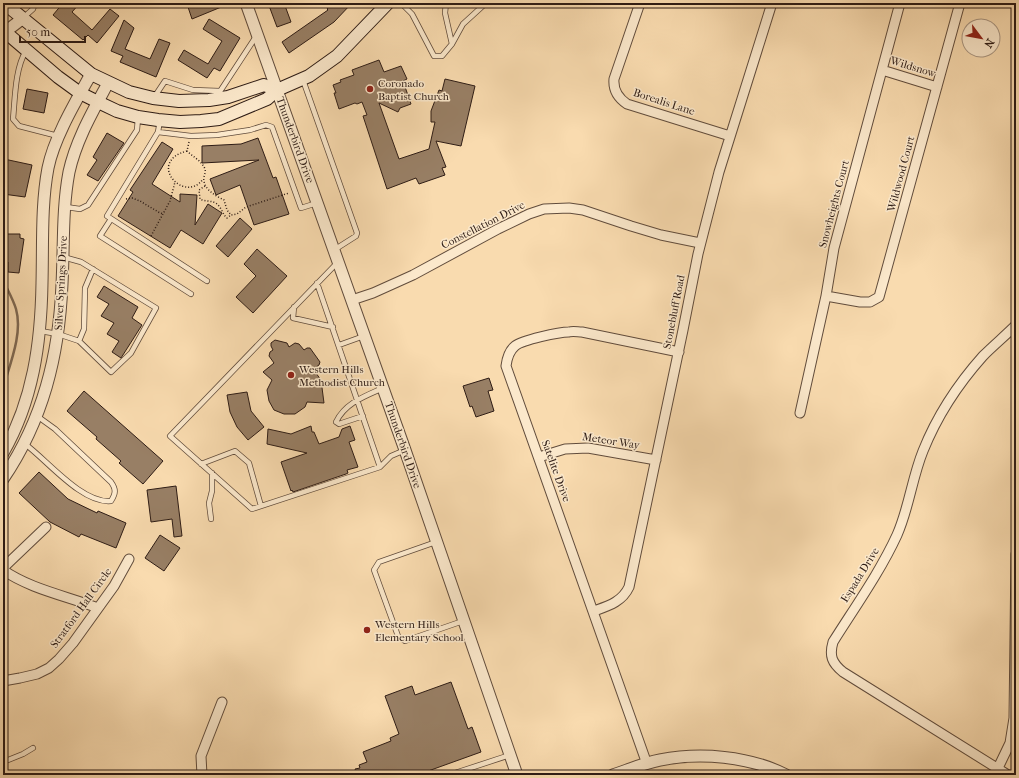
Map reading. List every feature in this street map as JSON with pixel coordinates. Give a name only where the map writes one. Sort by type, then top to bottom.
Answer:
[{"type":"main road","points":[[4,3],[91,74],[129,92],[153,98],[179,101],[217,95],[228,97],[264,85],[277,90]]},
{"type":"main road","points":[[4,32],[58,77],[80,93],[117,111],[138,117],[159,126],[180,122],[219,119],[268,99],[277,90],[309,76],[337,56],[388,3]]},
{"type":"street","name":"Thunderbird Drive","points":[[246,3],[405,450],[510,755],[515,774]]},
{"type":"street","name":"Borealis Lane","points":[[640,3],[614,79],[614,88],[617,95],[627,104],[730,136]]},
{"type":"street","name":"Stonebluff Road","points":[[594,611],[617,602],[629,587],[679,352],[700,243],[730,136],[772,3]]},
{"type":"street","name":"Snowheights Court","points":[[800,413],[826,296],[834,248],[900,3]]},
{"type":"street","name":"Wildwood Court","points":[[826,296],[860,302],[870,302],[879,297],[960,3]]},
{"type":"street","points":[[4,32],[22,19]]},
{"type":"street","name":"Wildsnow","points":[[882,70],[937,87]]},
{"type":"street","name":"Silver Springs Drive","points":[[3,453],[20,421],[34,373],[40,331],[42,225],[48,167],[59,137],[80,93],[91,74]]},
{"type":"street","name":"Silver Springs Drive","points":[[3,479],[25,444],[38,414],[47,386],[58,334],[65,207],[69,172],[80,138],[108,83]]},
{"type":"street","name":"Constellation Drive","points":[[352,300],[373,293],[413,275],[498,229],[529,214],[544,209],[569,208],[583,210],[654,233],[700,243]]},
{"type":"street","name":"Espada Drive","points":[[1008,775],[843,672],[835,666],[832,660],[831,648],[833,642],[888,554],[898,534],[906,512],[915,475],[923,451],[943,410],[962,382],[983,356],[1016,325]]},
{"type":"street","name":"Satelite Drive","points":[[647,764],[507,368],[507,358],[515,346],[520,343],[550,335],[569,332],[582,332],[679,352]]},
{"type":"street","points":[[25,405],[38,414]]},
{"type":"street","name":"Meteor Way","points":[[539,457],[565,449],[582,448],[596,449],[656,460]]},
{"type":"street","points":[[46,527],[4,565],[20,580],[98,608]]},
{"type":"street","points":[[998,768],[1010,743],[1014,718],[1016,554]]},
{"type":"street","name":"Stratford Hall Circle","points":[[3,680],[37,674],[49,668],[59,659],[73,643],[114,586],[128,559]]},
{"type":"street","points":[[202,775],[201,756],[222,702]]},
{"type":"street","points":[[613,775],[659,760],[699,756],[723,757],[764,766],[786,775]]},
{"type":"lane","points":[[22,19],[33,9],[34,3]]},
{"type":"lane","points":[[401,3],[412,14],[434,56],[442,56],[452,44],[463,24],[486,3]]},
{"type":"lane","points":[[446,3],[445,13],[452,44]]},
{"type":"lane","points":[[153,98],[165,81],[217,95],[257,34]]},
{"type":"lane","points":[[26,50],[18,73],[13,119],[19,126],[59,137]]},
{"type":"lane","points":[[302,79],[357,233],[356,236],[334,250]]},
{"type":"lane","points":[[65,207],[80,209],[88,206],[137,130],[138,117]]},
{"type":"lane","points":[[207,281],[107,216],[159,126],[191,136],[217,135],[250,130],[266,125],[272,127],[301,208],[317,202]]},
{"type":"lane","points":[[111,219],[100,236],[191,294]]},
{"type":"lane","points":[[40,331],[58,334],[79,341],[112,372],[131,353],[156,308],[81,262],[63,258]]},
{"type":"lane","points":[[338,262],[170,436],[252,509],[380,467],[391,456],[405,450]]},
{"type":"lane","points":[[79,341],[84,330],[85,288],[93,269]]},
{"type":"lane","points":[[318,283],[380,467]]},
{"type":"lane","points":[[294,307],[293,318],[332,327]]},
{"type":"lane","points":[[339,345],[364,336]]},
{"type":"lane","points":[[363,416],[343,424],[336,422],[357,399],[383,388]]},
{"type":"lane","points":[[25,444],[82,492],[104,501],[111,501],[115,495],[115,488],[111,482],[55,428],[38,414]]},
{"type":"lane","points":[[201,464],[236,451],[249,463],[261,506]]},
{"type":"lane","points":[[211,519],[209,503],[212,491],[212,473]]},
{"type":"lane","points":[[436,542],[379,562],[374,570],[398,636],[405,641],[463,621]]},
{"type":"lane","points":[[3,719],[4,726]]},
{"type":"lane","points":[[3,762],[23,754],[33,748]]},
{"type":"lane","points":[[449,775],[510,755]]},
{"type":"path","points":[[179,7],[192,3]]},
{"type":"path","points":[[187,151],[191,136]]},
{"type":"path","points":[[187,151],[196,158],[204,168],[205,186],[216,197],[224,200],[227,210],[231,214]]},
{"type":"path","points":[[187,151],[174,156],[168,165],[169,174],[175,182],[184,187],[195,186],[204,178]]},
{"type":"path","points":[[148,242],[170,201],[175,182]]},
{"type":"path","points":[[195,186],[199,190],[200,198],[204,201],[213,202],[219,205],[227,218],[231,214],[237,214],[246,207],[295,191]]},
{"type":"path","points":[[199,190],[205,186]]},
{"type":"path","points":[[118,198],[132,198],[164,214]]},
{"type":"building","points":[[63,3],[80,3],[72,12],[92,30],[110,9],[119,16],[97,43],[88,35],[83,40],[53,15]]},
{"type":"building","points":[[198,3],[231,3],[192,19],[188,7]]},
{"type":"building","points":[[268,3],[284,3],[291,22],[277,27]]},
{"type":"building","points":[[332,3],[352,3],[334,22],[289,53],[282,42],[328,10],[327,9]]},
{"type":"building","points":[[209,19],[240,38],[220,71],[214,68],[207,78],[178,60],[184,50],[208,64],[222,41],[203,29]]},
{"type":"building","points":[[124,20],[134,28],[125,49],[150,59],[159,39],[170,43],[156,77],[120,62],[123,56],[111,51]]},
{"type":"building","points":[[379,60],[384,72],[401,66],[407,79],[403,81],[411,104],[400,108],[398,112],[379,103],[399,159],[429,149],[435,122],[431,122],[431,111],[439,90],[442,91],[445,79],[475,86],[461,146],[436,141],[446,167],[442,168],[445,175],[419,184],[416,178],[387,189],[363,116],[367,115],[362,102],[339,109],[333,85],[341,82],[340,80],[354,75],[352,70]]},
{"type":"building","points":[[27,89],[48,93],[44,113],[23,109]]},
{"type":"building","points":[[107,133],[124,143],[98,181],[87,175],[97,160],[93,157]]},
{"type":"building","points":[[258,138],[273,178],[276,177],[289,214],[254,225],[240,185],[216,195],[210,179],[259,160],[202,163],[202,146],[241,144]]},
{"type":"building","points":[[162,142],[173,149],[152,184],[180,202],[180,194],[197,195],[195,225],[208,204],[222,213],[203,244],[181,230],[170,248],[118,216],[133,192],[130,190]]},
{"type":"building","points":[[4,159],[32,165],[25,197],[3,194]]},
{"type":"building","points":[[240,218],[252,229],[228,257],[216,246]]},
{"type":"building","points":[[5,234],[20,234],[20,238],[24,239],[19,273],[8,272],[8,262],[3,262]]},
{"type":"building","points":[[257,249],[287,276],[253,313],[236,297],[256,276],[244,264]]},
{"type":"building","points":[[104,286],[138,307],[132,318],[142,325],[121,358],[112,352],[119,341],[107,334],[114,323],[101,316],[109,304],[97,297]]},
{"type":"building","name":"Western Hills Methodist Church","points":[[275,340],[287,343],[289,347],[295,343],[299,344],[304,350],[310,348],[320,362],[319,365],[313,369],[321,380],[324,403],[307,402],[305,407],[295,414],[284,414],[274,410],[269,401],[267,390],[272,380],[263,372],[274,363],[269,356],[270,352],[273,350],[271,343]]},
{"type":"building","points":[[489,378],[493,390],[488,391],[494,411],[476,417],[472,406],[470,407],[463,386]]},
{"type":"building","points":[[84,391],[163,461],[143,484],[119,463],[121,461],[96,439],[97,437],[67,411]]},
{"type":"building","points":[[247,392],[251,411],[264,427],[248,440],[237,427],[230,412],[227,395]]},
{"type":"building","points":[[311,426],[312,432],[314,432],[319,444],[339,437],[342,429],[350,426],[355,440],[349,442],[358,467],[347,470],[348,473],[346,474],[293,492],[292,490],[291,491],[281,462],[307,453],[267,444],[268,429],[291,434]]},
{"type":"building","points":[[39,472],[68,499],[97,513],[98,511],[126,523],[116,548],[81,534],[79,537],[50,522],[19,493]]},
{"type":"building","points":[[176,486],[182,536],[174,537],[172,519],[151,522],[147,490]]},
{"type":"building","points":[[160,535],[180,548],[164,571],[145,558]]},
{"type":"building","points":[[451,682],[468,729],[472,727],[481,752],[417,775],[357,775],[355,769],[360,768],[359,765],[367,762],[363,752],[391,741],[390,738],[399,734],[385,696],[412,686],[415,695]]},
{"type":"waterway","points":[[3,56],[4,49]]},
{"type":"waterway","points":[[3,280],[12,298],[18,318],[15,348],[3,388]]},
{"type":"place","name":"Coronado Baptist Church","points":[[370,89]]},
{"type":"place","name":"Western Hills Methodist Church","points":[[291,375]]},
{"type":"place","name":"Western Hills Elementary School","points":[[367,630]]}]
